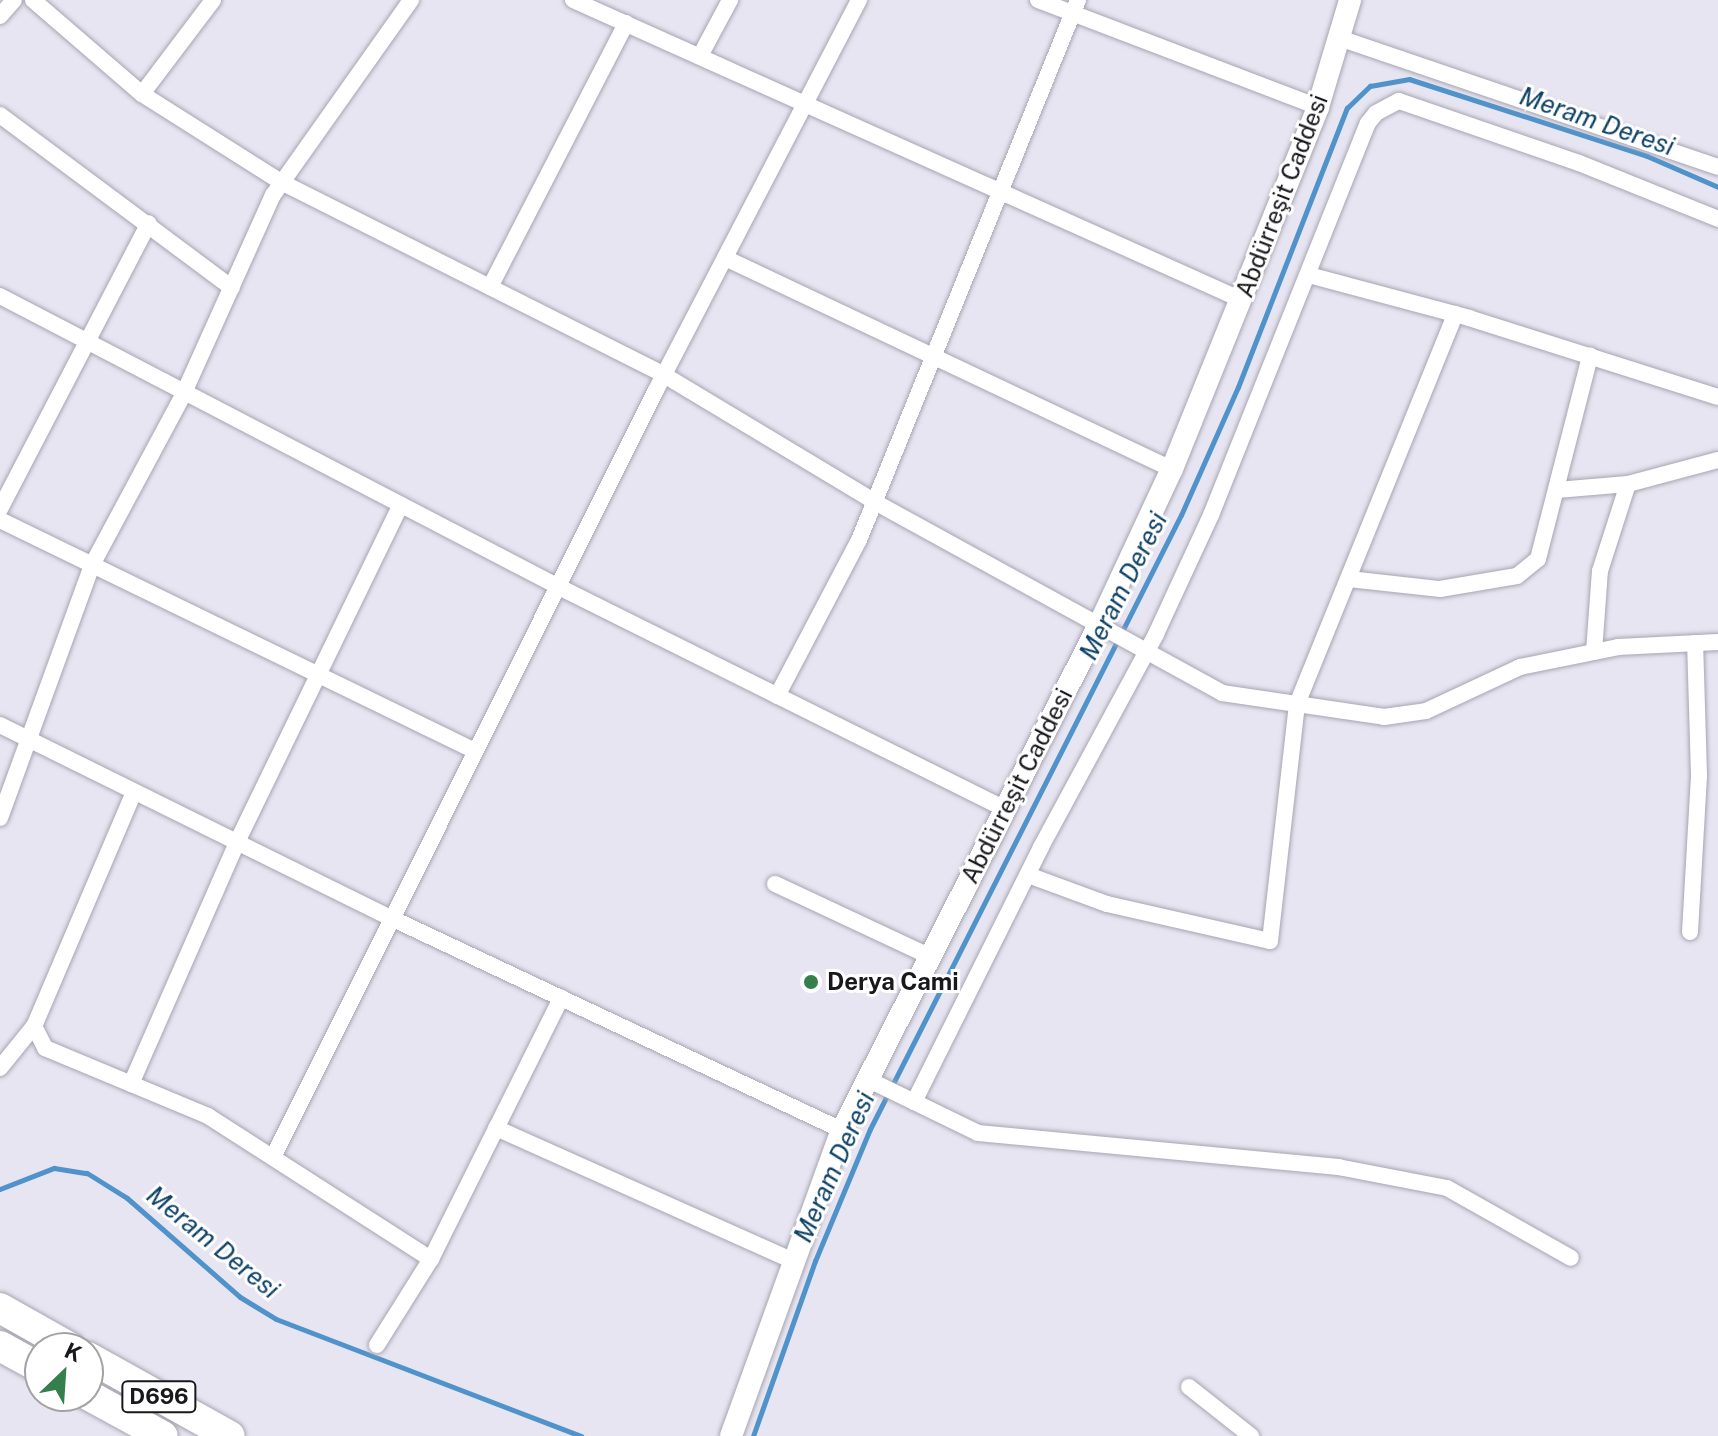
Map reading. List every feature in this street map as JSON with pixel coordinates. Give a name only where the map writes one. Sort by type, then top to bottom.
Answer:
[{"type":"highway","points":[[0,1308],[43,1332]]},
{"type":"highway","points":[[0,1346],[24,1359]]},
{"type":"highway","name":"D696","points":[[104,1366],[230,1436]]},
{"type":"highway","name":"D696","points":[[104,1404],[163,1436]]},
{"type":"main road","name":"Abdürreşit Caddesi","points":[[731,1436],[791,1260],[842,1130],[873,1082],[1005,809],[1106,624],[1242,300],[1318,107],[1342,39],[1350,0]]},
{"type":"street","points":[[0,16],[14,0]]},
{"type":"street","points":[[33,0],[142,94],[281,182],[664,375],[875,502],[1106,624],[1222,693],[1384,717],[1426,711],[1520,667],[1594,652],[1718,642]]},
{"type":"street","points":[[142,94],[213,0]]},
{"type":"street","points":[[0,818],[25,738],[92,565],[183,395],[281,182],[411,0]]},
{"type":"street","points":[[573,0],[599,5],[626,23],[1242,300]]},
{"type":"street","points":[[700,56],[730,0]]},
{"type":"street","points":[[274,1155],[557,586],[859,0]]},
{"type":"street","points":[[1038,0],[1077,6],[1318,107]]},
{"type":"street","points":[[777,696],[875,502],[1004,193],[1077,6]]},
{"type":"street","points":[[490,287],[626,23]]},
{"type":"street","points":[[1342,39],[1717,164]]},
{"type":"street","points":[[907,1099],[1147,650],[1211,515],[1368,123],[1388,104],[1399,101],[1579,163],[1718,219]]},
{"type":"street","points":[[0,115],[149,223],[232,288]]},
{"type":"street","points":[[0,509],[85,337],[149,223]]},
{"type":"street","points":[[725,258],[935,361],[1172,469]]},
{"type":"street","points":[[1309,275],[1455,314],[1718,397]]},
{"type":"street","points":[[0,296],[85,337],[183,395],[557,586],[1005,809]]},
{"type":"street","points":[[1028,875],[1107,904],[1270,941],[1297,704],[1455,314]]},
{"type":"street","points":[[1349,579],[1440,589],[1517,576],[1538,559],[1590,356]]},
{"type":"street","points":[[1557,490],[1628,484],[1718,460]]},
{"type":"street","points":[[1594,652],[1600,571],[1628,484]]},
{"type":"street","points":[[131,1084],[237,842],[401,505]]},
{"type":"street","points":[[0,520],[475,751]]},
{"type":"street","points":[[1690,932],[1699,775],[1695,643]]},
{"type":"street","points":[[0,725],[391,918],[842,1130]]},
{"type":"street","points":[[0,1068],[34,1026],[134,792]]},
{"type":"street","points":[[775,884],[931,957]]},
{"type":"street","points":[[377,1345],[431,1259],[561,998]]},
{"type":"street","points":[[34,1026],[45,1048],[208,1116],[274,1155],[431,1259]]},
{"type":"street","points":[[873,1082],[978,1133],[1338,1167],[1447,1188],[1571,1258]]},
{"type":"street","points":[[496,1128],[791,1260]]},
{"type":"street","points":[[1189,1387],[1251,1436]]},
{"type":"waterway","name":"Meram Deresi","points":[[753,1436],[815,1261],[870,1129],[1181,515],[1238,387],[1347,108],[1370,86],[1409,79],[1647,156],[1718,187]]},
{"type":"waterway","name":"Meram Deresi","points":[[0,1189],[54,1168],[87,1173],[127,1198],[240,1297],[276,1319],[581,1436]]},
{"type":"place","name":"Derya Cami","points":[[811,982]]}]
